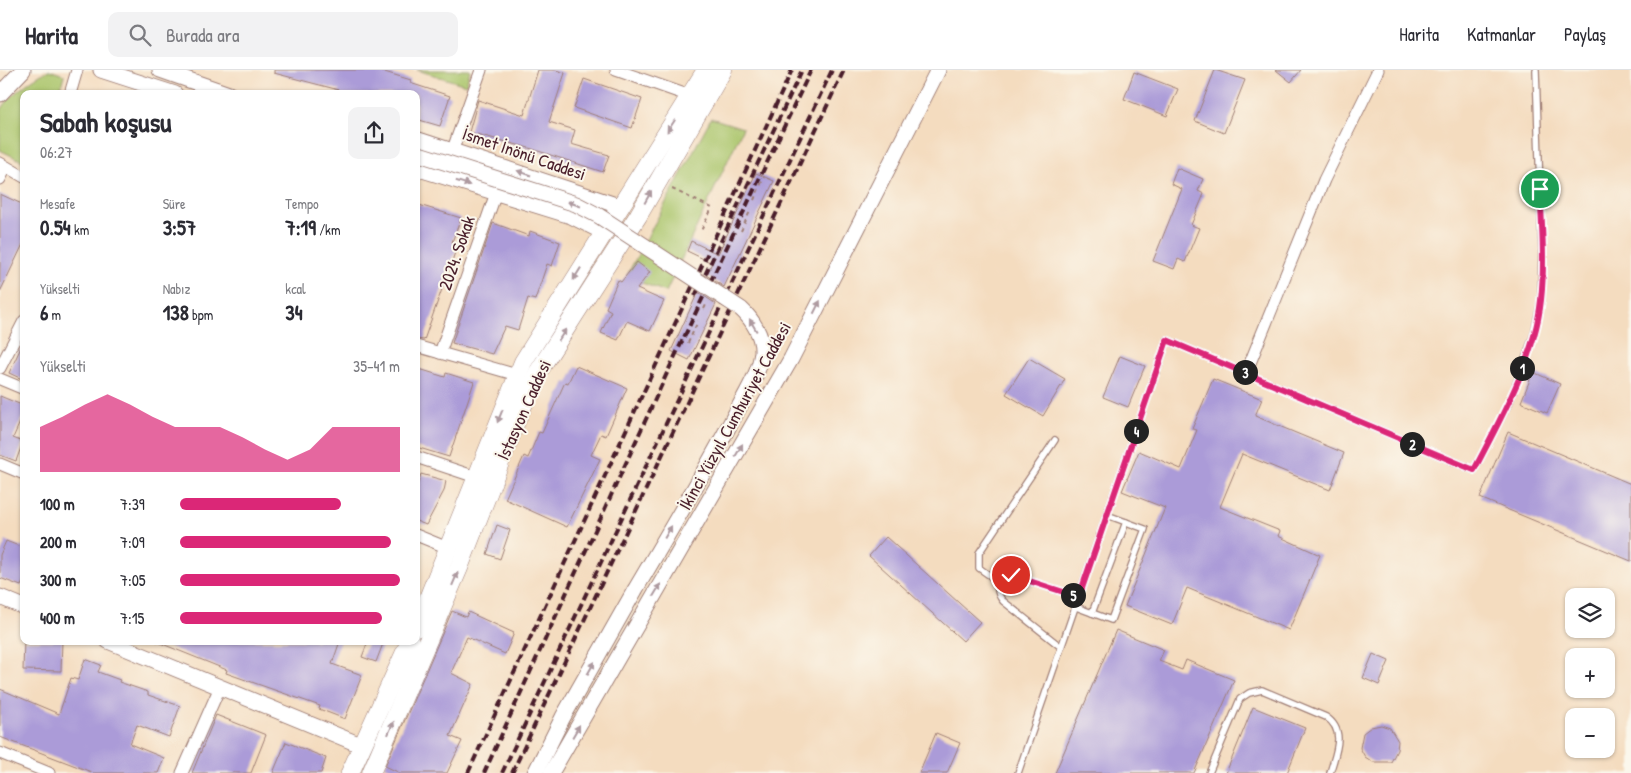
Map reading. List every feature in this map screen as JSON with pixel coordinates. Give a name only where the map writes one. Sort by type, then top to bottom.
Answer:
[{"type":"main road","points":[[0,94],[24,70]]},
{"type":"main road","points":[[101,70],[159,90]]},
{"type":"main road","points":[[160,70],[218,90]]},
{"type":"main road","name":"İstasyon Caddesi","points":[[420,618],[523,362],[706,70]]},
{"type":"main road","name":"İstasyon Caddesi","points":[[371,773],[459,568],[517,419],[538,372],[638,216],[723,70]]},
{"type":"main road","name":"İkinci Yüzyıl Cumhuriyet Caddesi","points":[[551,773],[791,359],[938,70]]},
{"type":"main road","name":"İsmet İnönü Caddesi","points":[[420,140],[453,149],[619,206]]},
{"type":"main road","points":[[420,154],[568,201],[599,216],[741,309],[757,331],[762,351],[750,386],[698,483],[563,717],[535,773]]},
{"type":"main road","points":[[420,169],[571,216],[621,243]]},
{"type":"main road","points":[[619,206],[638,216]]},
{"type":"main road","points":[[0,597],[20,605]]},
{"type":"main road","points":[[118,645],[363,746]]},
{"type":"main road","points":[[350,773],[408,645]]},
{"type":"street","points":[[71,90],[77,70]]},
{"type":"street","points":[[453,149],[481,70]]},
{"type":"street","points":[[616,70],[690,96]]},
{"type":"street","points":[[1246,373],[1324,180],[1378,70]]},
{"type":"street","points":[[0,179],[3,165],[20,175]]},
{"type":"street","name":"2024. Sokak","points":[[440,353],[496,193]]},
{"type":"street","points":[[0,368],[20,329]]},
{"type":"street","points":[[420,347],[517,375]]},
{"type":"street","points":[[0,379],[20,387]]},
{"type":"street","points":[[420,458],[476,477]]},
{"type":"street","points":[[0,464],[20,472]]},
{"type":"street","points":[[420,537],[448,548]]},
{"type":"street","points":[[182,773],[220,687]]},
{"type":"street","points":[[0,754],[34,770],[49,773]]},
{"type":"lane","points":[[1018,773],[1167,340],[1474,470],[1510,400],[1534,334],[1541,301],[1542,249],[1536,70]]},
{"type":"lane","points":[[999,582],[980,568],[980,553],[1055,440]]},
{"type":"lane","points":[[1076,607],[1111,620],[1145,529],[1107,515]]},
{"type":"lane","points":[[1092,613],[1126,522]]},
{"type":"lane","points":[[1061,646],[1003,601],[998,594],[999,582],[1003,576],[1011,575],[1079,597]]},
{"type":"lane","points":[[1210,773],[1240,699],[1249,693],[1262,690],[1326,717],[1334,723],[1339,739],[1330,773]]},
{"type":"path","points":[[754,200],[764,177]]},
{"type":"path","points":[[657,182],[712,208],[700,233]]},
{"type":"path","points":[[741,231],[751,209]]},
{"type":"path","points":[[688,343],[698,321]]},
{"type":"green space","points":[[49,70],[64,75],[60,90],[20,90],[20,160],[0,150],[1,111],[9,99],[29,82]]},
{"type":"green space","points":[[417,70],[470,70],[466,85]]},
{"type":"green space","points":[[711,118],[743,128],[666,292],[626,277]]},
{"type":"building","points":[[274,70],[378,70],[411,80],[410,83],[450,96],[440,126],[420,120],[420,90],[339,90],[274,73]]},
{"type":"building","points":[[538,70],[556,70],[565,73],[549,122],[575,130],[571,144],[609,155],[603,172],[529,148],[469,132],[478,100],[524,115]]},
{"type":"building","points":[[1215,70],[1245,80],[1224,133],[1195,121]]},
{"type":"building","points":[[1276,70],[1301,70],[1291,82]]},
{"type":"building","points":[[1134,72],[1178,89],[1167,116],[1124,99]]},
{"type":"building","points":[[584,79],[642,99],[632,128],[574,108]]},
{"type":"building","points":[[1177,168],[1203,179],[1198,191],[1204,194],[1191,225],[1199,228],[1185,262],[1178,259],[1174,269],[1153,261],[1182,189],[1171,184]]},
{"type":"building","points":[[756,173],[774,181],[724,287],[706,275],[712,263],[687,251],[691,241],[718,254]]},
{"type":"building","points":[[0,194],[20,203],[20,250],[0,292]]},
{"type":"building","points":[[420,205],[461,218],[452,242],[458,244],[424,340],[420,340]]},
{"type":"building","points":[[493,223],[529,236],[530,231],[560,242],[552,266],[547,264],[535,300],[528,298],[518,330],[505,326],[492,354],[452,343]]},
{"type":"building","points":[[637,262],[650,272],[637,289],[664,301],[650,331],[627,321],[618,340],[601,333],[611,311],[606,308],[618,280],[621,282]]},
{"type":"building","points":[[698,292],[716,304],[689,360],[671,351]]},
{"type":"building","points":[[20,350],[20,378],[9,373]]},
{"type":"building","points":[[1120,356],[1145,366],[1128,407],[1103,397]]},
{"type":"building","points":[[1029,358],[1065,379],[1043,416],[1006,394]]},
{"type":"building","points":[[576,366],[627,388],[606,436],[601,434],[591,455],[600,459],[567,527],[505,499],[524,456],[528,458],[539,432],[542,433],[565,382],[568,383]]},
{"type":"building","points":[[420,369],[445,377],[446,373],[474,382],[449,457],[420,448]]},
{"type":"building","points":[[1533,372],[1560,384],[1547,413],[1521,402]]},
{"type":"building","points":[[1213,379],[1262,399],[1255,416],[1344,453],[1330,490],[1242,454],[1220,507],[1280,531],[1278,536],[1320,555],[1289,630],[1187,588],[1172,625],[1125,606],[1165,508],[1122,491],[1139,451],[1181,469],[1197,430],[1192,429]]},
{"type":"building","points":[[0,396],[20,404],[20,422],[13,438],[20,441],[20,450],[16,461],[0,455]]},
{"type":"building","points":[[1508,432],[1631,484],[1631,561],[1480,498]]},
{"type":"building","points":[[421,474],[446,481],[444,491],[426,525],[420,523]]},
{"type":"building","points":[[497,525],[510,530],[500,559],[487,554]]},
{"type":"building","points":[[886,537],[980,622],[963,641],[869,556]]},
{"type":"building","points":[[6,541],[20,546],[20,586],[0,578],[0,555]]},
{"type":"building","points":[[452,611],[466,617],[468,612],[514,633],[505,654],[467,637],[451,673],[473,684],[450,736],[462,741],[447,773],[400,773],[385,766]]},
{"type":"building","points":[[1116,630],[1164,650],[1159,661],[1182,670],[1186,660],[1234,680],[1194,773],[1055,773]]},
{"type":"building","points":[[24,645],[62,645],[61,671],[23,670]]},
{"type":"building","points":[[165,645],[339,645],[332,664],[362,675],[345,719],[319,709],[320,706],[226,673],[227,670]]},
{"type":"building","points":[[366,645],[382,645],[376,662],[362,657]]},
{"type":"building","points":[[1373,654],[1389,661],[1379,685],[1363,678]]},
{"type":"building","points":[[85,659],[101,665],[98,672],[148,692],[148,695],[180,706],[169,737],[137,725],[130,744],[164,758],[158,773],[94,773],[0,737],[0,689],[59,714],[71,678],[78,680]]},
{"type":"building","points":[[1253,707],[1305,728],[1287,773],[1226,773]]},
{"type":"building","points":[[216,715],[266,735],[251,773],[192,773]]},
{"type":"building","points":[[1381,725],[1390,728],[1398,741],[1397,750],[1391,762],[1373,762],[1365,757],[1360,748],[1363,733],[1371,727]]},
{"type":"building","points":[[936,733],[960,743],[947,773],[919,773]]},
{"type":"building","points":[[286,742],[326,758],[321,773],[273,773]]},
{"type":"railway","points":[[468,773],[792,70]]},
{"type":"railway","points":[[695,296],[802,70]]},
{"type":"railway","points":[[484,773],[668,371],[811,70]]},
{"type":"railway","points":[[502,773],[832,70]]},
{"type":"railway","points":[[512,773],[844,70]]},
{"type":"route","points":[[1011,575],[1079,597],[1167,340],[1474,470],[1510,400],[1534,334],[1541,301],[1540,189]]}]
